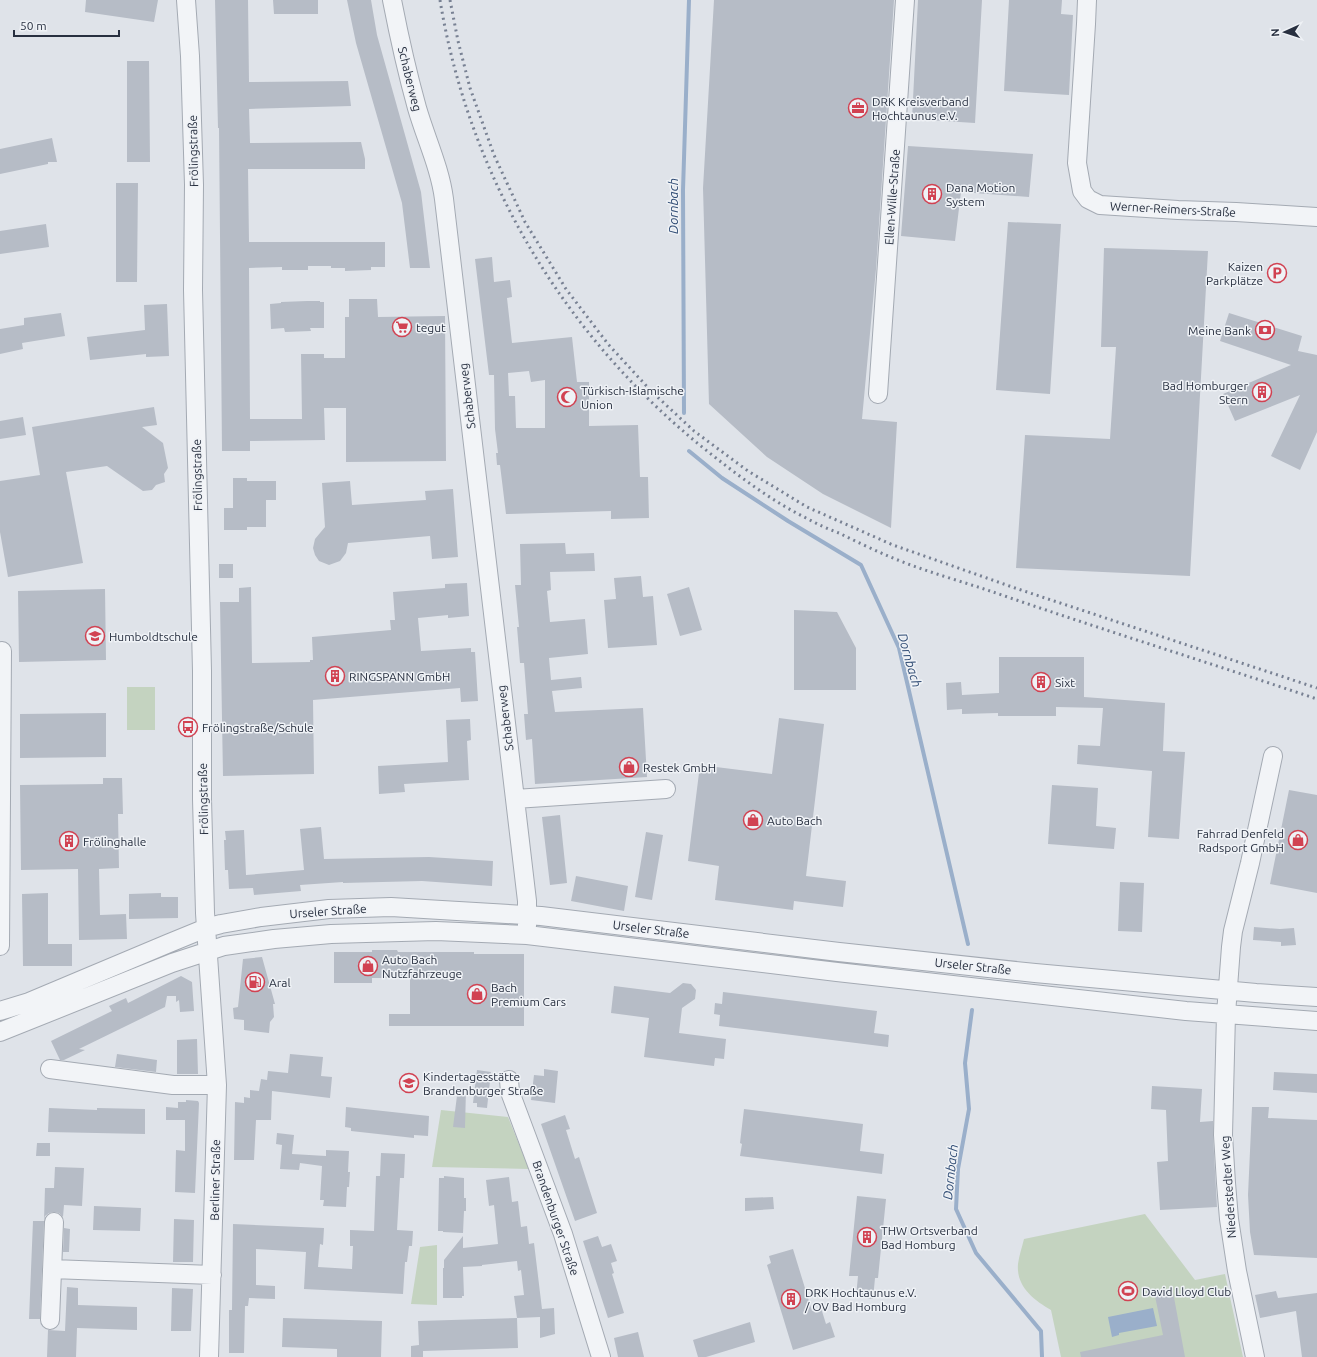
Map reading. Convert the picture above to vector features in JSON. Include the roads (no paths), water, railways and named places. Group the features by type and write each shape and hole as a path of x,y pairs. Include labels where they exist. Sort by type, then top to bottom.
{"street":[{"name":"Schaberweg","path":"392,0 417,109 442,187 527,901 526,935"},
{"name":"Ellen-Wille-Straße","path":"878,394 905,0"},
{"name":"Werner-Reimers-Straße","path":"1086,0 1086,24 1076,162 1082,191 1088,199 1100,205 1317,217"},
{"name":"Frölingstraße","path":"186,1 190,56 193,178 193,290 202,671 202,799 208,951"},
{"path":"0,946 2,651"},
{"name":"Niederstedter Weg","path":"1255,1357 1236,1271 1229,1219 1223,1135 1226,1014 1233,931 1250,863 1273,756"},
{"path":"515,799 666,789"},
{"name":"Urseler Straße","path":"0,1011 29,1002 206,928 221,924 260,917 329,909 391,907 526,916 1035,973 1228,991 1317,997"},
{"name":"Urseler Straße","path":"1,1032 172,963 224,946 274,939 374,932 436,931 526,935 838,972 1226,1014 1317,1021"},
{"name":"Berliner Straße","path":"208,951 217,1085 209,1357"},
{"path":"0,1011 1,1032"},
{"path":"50,1069 173,1085 217,1085"},
{"name":"Brandenburger Straße","path":"509,1080 510,1092 563,1234 600,1357"},
{"path":"50,1320 54,1222"},
{"path":"52,1269 212,1275"}],"water":[{"path":"1153,1308 1157,1326 1119,1333 1119,1335 1112,1337 1108,1317"}],"waterway":[{"name":"Dornbach","path":"684,413 683,190 689,0"},
{"name":"Dornbach","path":"689,451 722,478 788,521 861,565 899,648 968,944"},
{"name":"Dornbach","path":"972,1010 965,1063 969,1109 958,1169 956,1209 976,1253 1041,1331 1042,1357"}],"railway":[{"path":"440,0 454,68 475,133 502,196 534,255 572,312 616,364 663,413 716,458 760,490 794,512 876,551 928,571 1317,699"},
{"path":"450,0 458,41 470,88 494,155 525,222 566,289 608,344 651,391 694,431 748,471 807,507 893,545 1018,589 1317,688"}],"place":[{"name":"DRK Kreisverband Hochtaunus e.V.","path":"858,108"},
{"name":"Dana Motion System","path":"932,194"},
{"name":"Kaizen Parkplätze","path":"1277,273"},
{"name":"tegut","path":"402,327"},
{"name":"Meine Bank","path":"1265,330"},
{"name":"Bad Homburger Stern","path":"1262,392"},
{"name":"Türkisch-Islamische Union","path":"567,397"},
{"name":"Humboldtschule","path":"95,636"},
{"name":"RINGSPANN GmbH","path":"335,676"},
{"name":"Sixt","path":"1041,682"},
{"name":"Frölingstraße/Schule","path":"188,727"},
{"name":"Restek GmbH","path":"629,767"},
{"name":"Auto Bach","path":"753,820"},
{"name":"Fahrrad Denfeld Radsport GmbH","path":"1298,840"},
{"name":"Frölinghalle","path":"69,841"},
{"name":"Auto Bach Nutzfahrzeuge","path":"368,966"},
{"name":"Aral","path":"255,982"},
{"name":"Bach Premium Cars","path":"477,994"},
{"name":"Kindertagesstätte Brandenburger Straße","path":"409,1083"},
{"name":"THW Ortsverband Bad Homburg","path":"867,1237"},
{"name":"David Lloyd Club","path":"1128,1291"},
{"name":"DRK Hochtaunus e.V. / OV Bad Homburg","path":"791,1299"}]}
